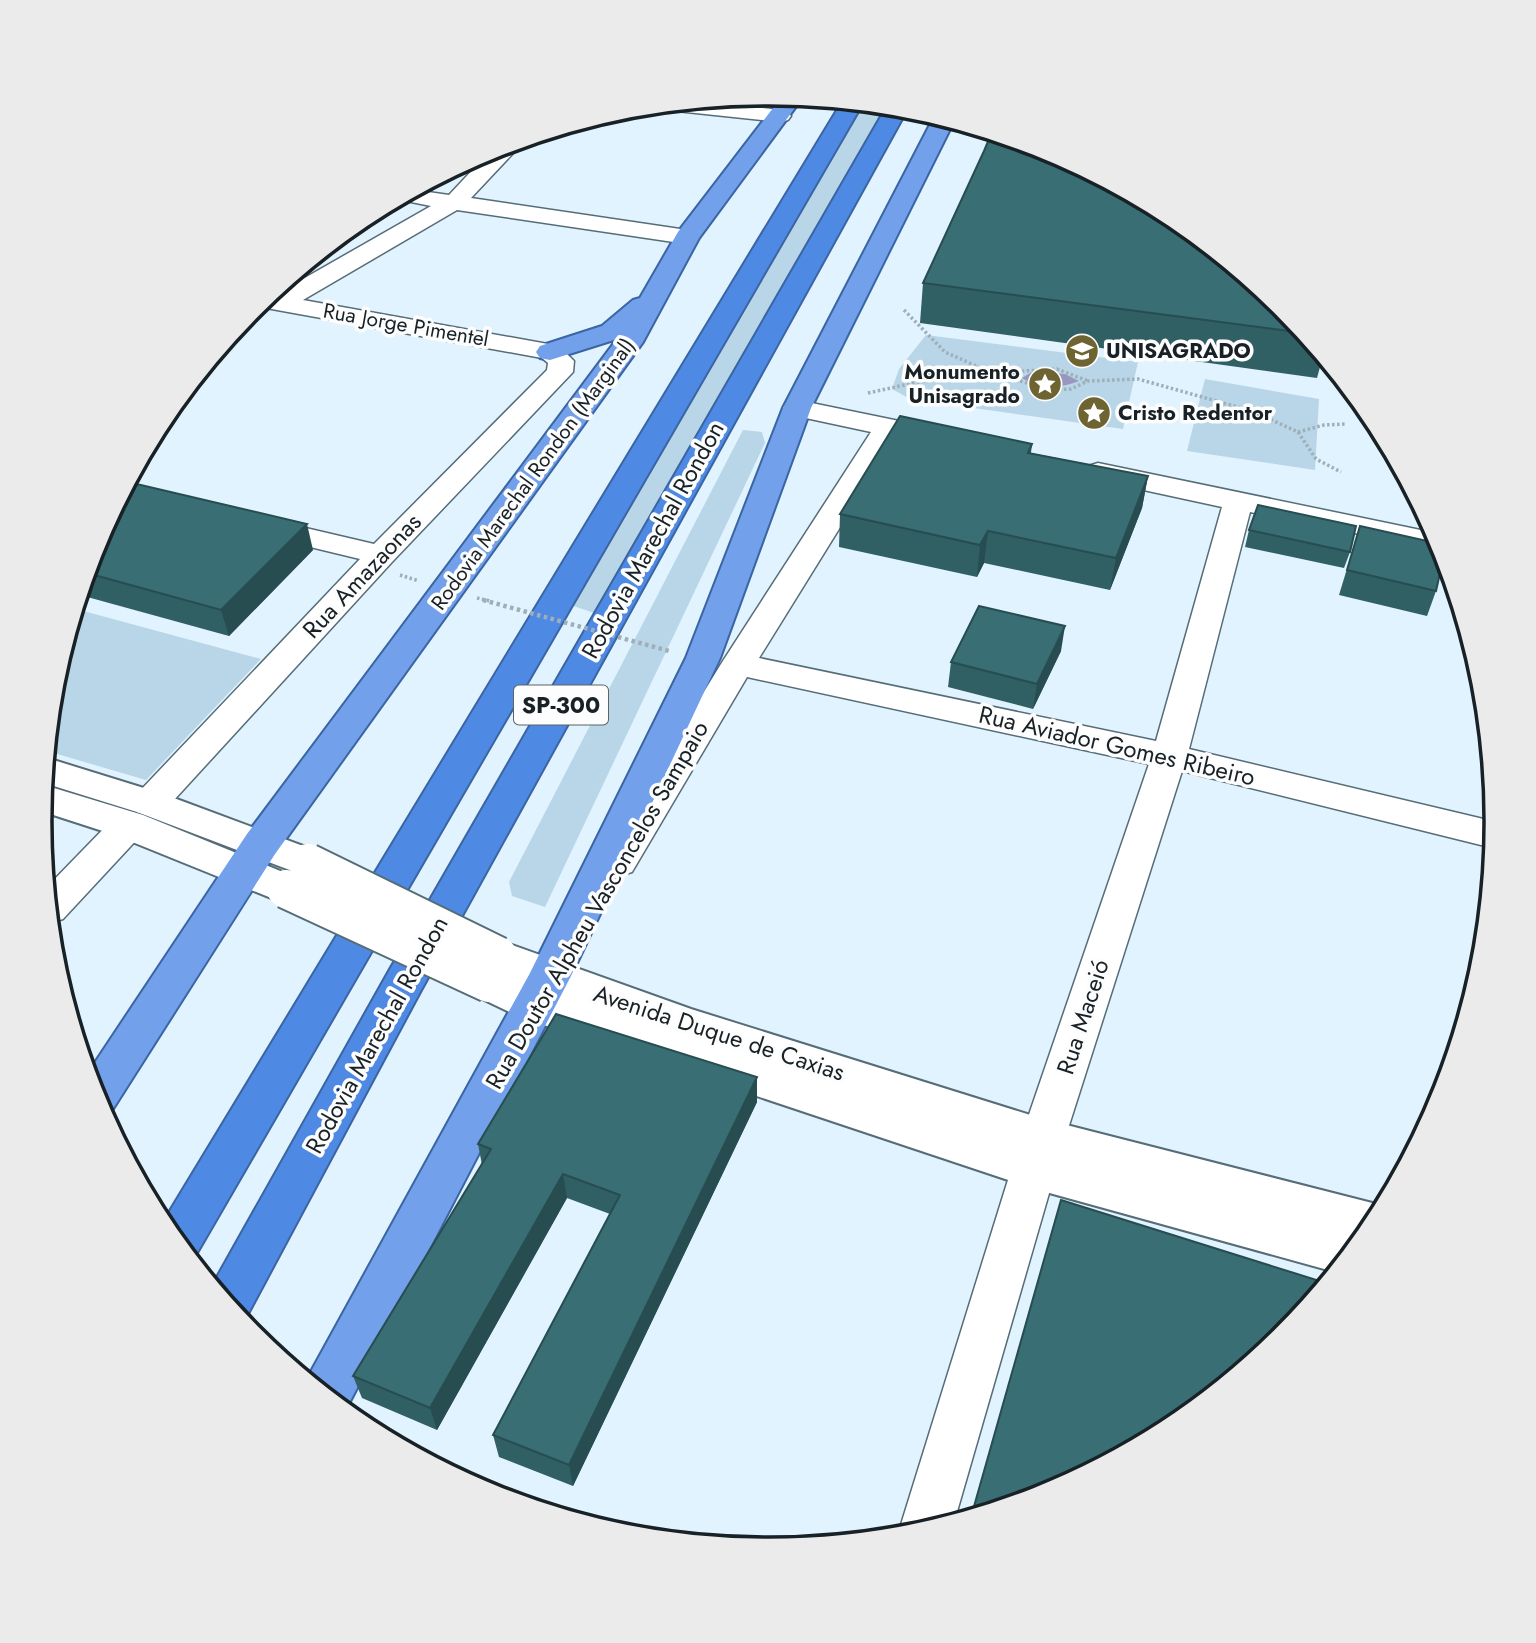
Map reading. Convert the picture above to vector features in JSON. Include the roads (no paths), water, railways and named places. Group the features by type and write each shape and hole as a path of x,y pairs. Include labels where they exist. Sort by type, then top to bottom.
{"highway":[{"name":"Rodovia Marechal Rondon (Marginal)","path":"104,1086 253,857 633,336 687,237 786,107"},
{"name":"Rodovia Marechal Rondon","path":"183,1233 848,111"},
{"name":"Rodovia Marechal Rondon","path":"233,1296 411,971 891,117"},
{"path":"542,990 703,658 797,408 939,127"},
{"path":"550,352 612,332 659,291"},
{"name":"Rua Doutor Alpheu Vasconcelos Sampaio","path":"330,1387 542,990"}],"main road":[{"name":"Avenida Duque de Caxias","path":"54,773 139,814 297,876 542,990 1340,1251"},
{"name":"Avenida Duque de Caxias","path":"53,800 139,814"},
{"name":"Avenida Duque de Caxias","path":"1039,1154 1362,1221"}],"street":[{"path":"287,292 456,201 494,160"},
{"path":"420,197 687,237"},
{"name":"Rua Jorge Pimentel","path":"277,302 550,352"},
{"name":"Rua Amazaonas","path":"57,900 381,555 560,372 561,361 550,352"},
{"path":"797,408 970,444"},
{"name":"Rua Doutor Alpheu Vasconcelos Sampaio","path":"542,990 738,664 889,426"},
{"path":"1077,467 1425,540"},
{"name":"Rua Maceió","path":"929,1518 1039,1154 1168,756 1238,502"},
{"path":"231,519 381,555"},
{"name":"Rua Aviador Gomes Ribeiro","path":"738,664 1168,756 1484,832"}],"place":[{"name":"UNISAGRADO","path":"1082,351"},
{"name":"Monumento Unisagrado","path":"1045,384"},
{"name":"Cristo Redentor","path":"1094,413"}]}
